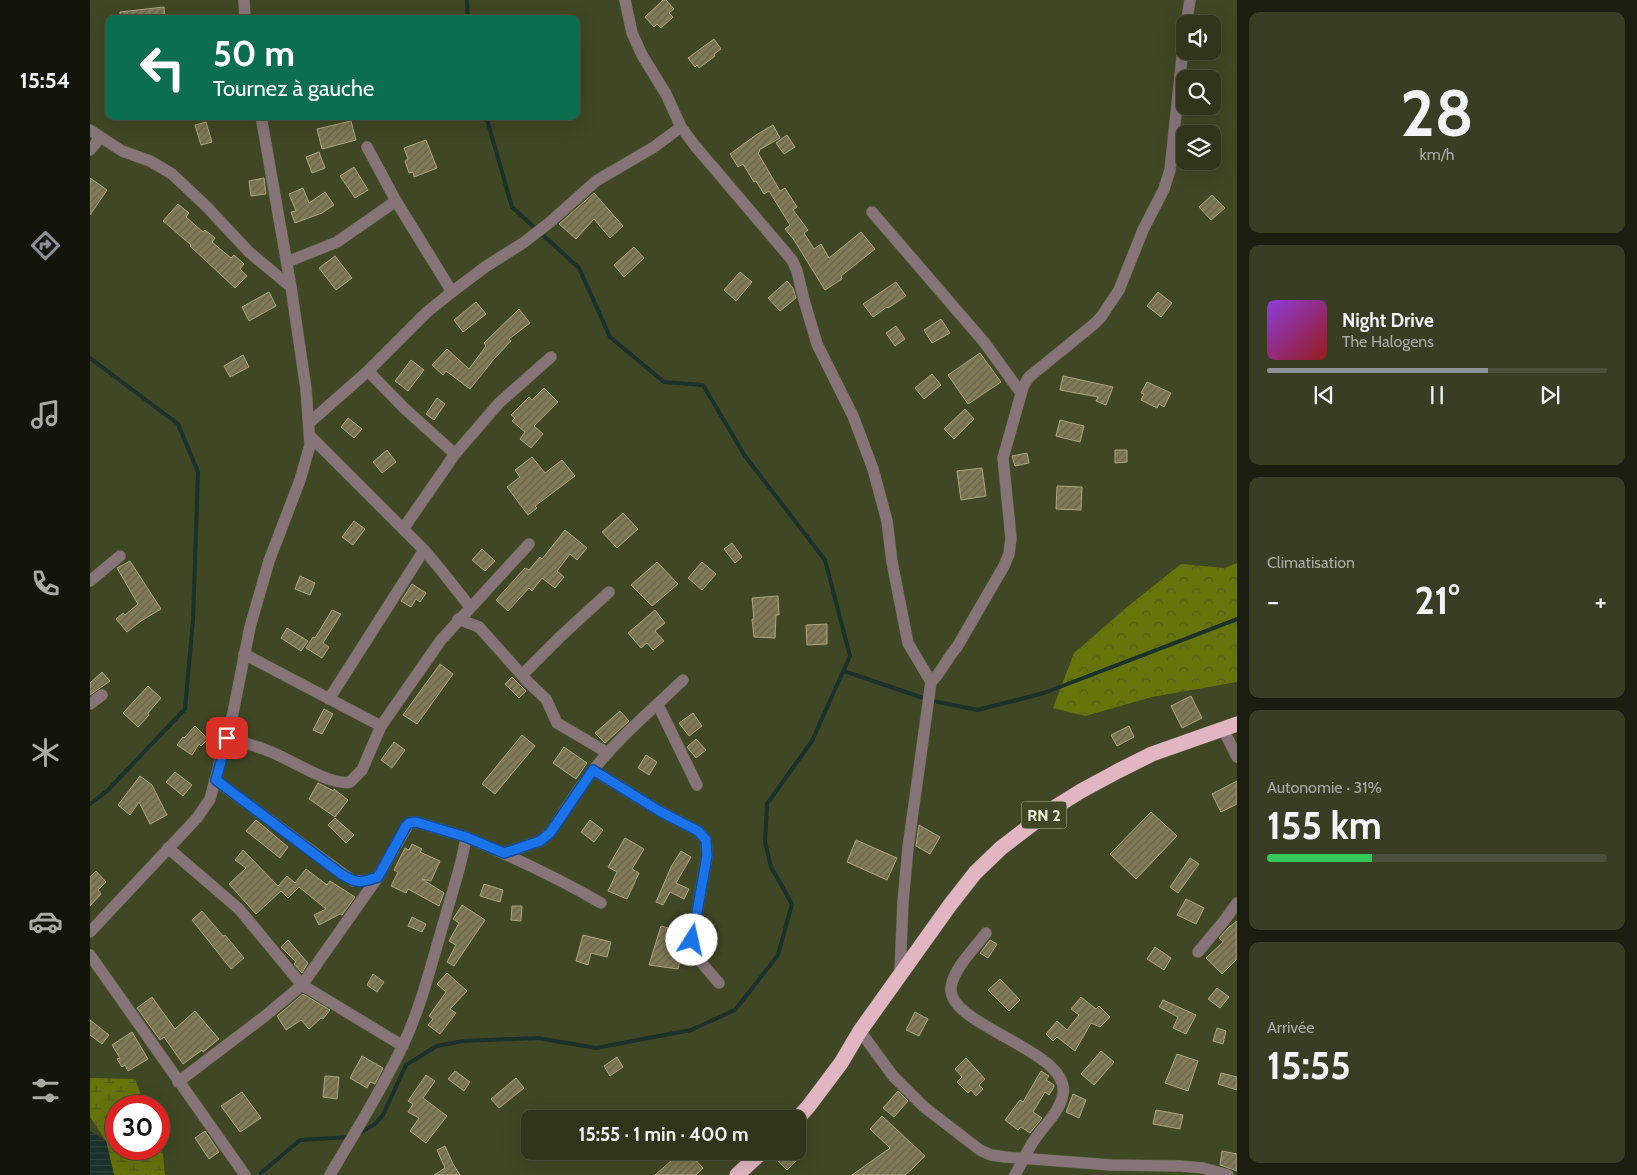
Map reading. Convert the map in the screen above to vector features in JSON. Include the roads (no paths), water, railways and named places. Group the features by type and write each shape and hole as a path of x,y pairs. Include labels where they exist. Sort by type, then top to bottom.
{"highway":[{"name":"RN 2","path":"805,1110 841,1063 900,972 975,873 1001,848 1030,824 1081,791 1118,771 1152,754 1230,727"},
{"path":"737,1175 753,1160"}],"street":[{"path":"244,0 245,15"},
{"path":"625,0 632,33 642,55 666,94 681,127 792,260 797,271 817,344 853,416 873,469 884,507 908,643 931,682 908,848 903,902 900,972"},
{"path":"1188,15 1190,0"},
{"path":"931,682 939,675 957,647 1009,554 1011,528 1003,458 1021,393 1029,377 1101,318 1119,290 1143,230 1164,189 1170,170 1182,60"},
{"path":"90,932 205,809 216,780 227,738 257,600 300,480 310,445 309,423 291,288 262,120"},
{"path":"309,423 368,371 428,312 452,292 485,267 523,243 596,181 654,147 681,127"},
{"path":"90,130 122,151 150,161 172,174 207,207 249,252 291,288"},
{"path":"90,150 100,138"},
{"path":"367,146 396,201 452,292"},
{"path":"287,262 337,242 396,201"},
{"path":"872,212 984,342 1021,393"},
{"path":"403,529 456,454 499,403 551,357"},
{"path":"368,371 404,408 456,454"},
{"path":"310,436 424,550 470,607"},
{"path":"227,738 270,751 326,779 344,783 354,779 362,770 381,726 441,640 458,619 485,593 529,544"},
{"path":"329,699 424,550"},
{"path":"90,581 120,556"},
{"path":"522,676 561,636 609,592"},
{"path":"458,619 479,627 522,676 546,699 557,723 608,753"},
{"path":"244,654 381,726"},
{"path":"504,853 540,841 550,833 593,770 640,720 683,680"},
{"path":"90,704 102,695"},
{"path":"658,705 697,785"},
{"path":"1230,727 1237,757"},
{"path":"593,770 661,812 698,831 706,840 707,856 692,940 693,950 699,961 719,984"},
{"path":"216,780 353,881 364,881 378,877"},
{"path":"178,1082 265,1016 302,985 378,877 409,823 416,822 466,837 504,853 561,880 601,904"},
{"path":"330,1175 369,1110 403,1046 426,983 460,866 466,837"},
{"path":"168,848 239,910 302,985 403,1046"},
{"path":"1198,952 1237,903"},
{"path":"986,934 958,970 952,985 951,993 953,1000 968,1015 1041,1059 1056,1072 1062,1082 1064,1093 1060,1105 1034,1140 1015,1175"},
{"path":"90,955 245,1175"},
{"path":"860,1031 893,1076 931,1112 980,1150 998,1156 1112,1165 1196,1167 1228,1175"}],"water":[{"path":"90,1131 105,1140 105,1160 110,1160 114,1175 90,1175"}],"waterway":[{"path":"467,0 468,15"},
{"path":"358,1134 375,1124 383,1115 406,1065 437,1046 463,1041 538,1038 596,1048 691,1030 735,1010 778,955 792,904 771,867 765,842 767,804 812,741 850,656 825,560 745,456 703,385 664,382 610,337 579,268 512,207 487,120"},
{"path":"90,358 178,424 198,472 193,620 185,709 107,791 90,804"},
{"path":"844,671 929,700 977,710 1044,693 1237,619"},
{"path":"261,1173 300,1140 350,1137"}]}
